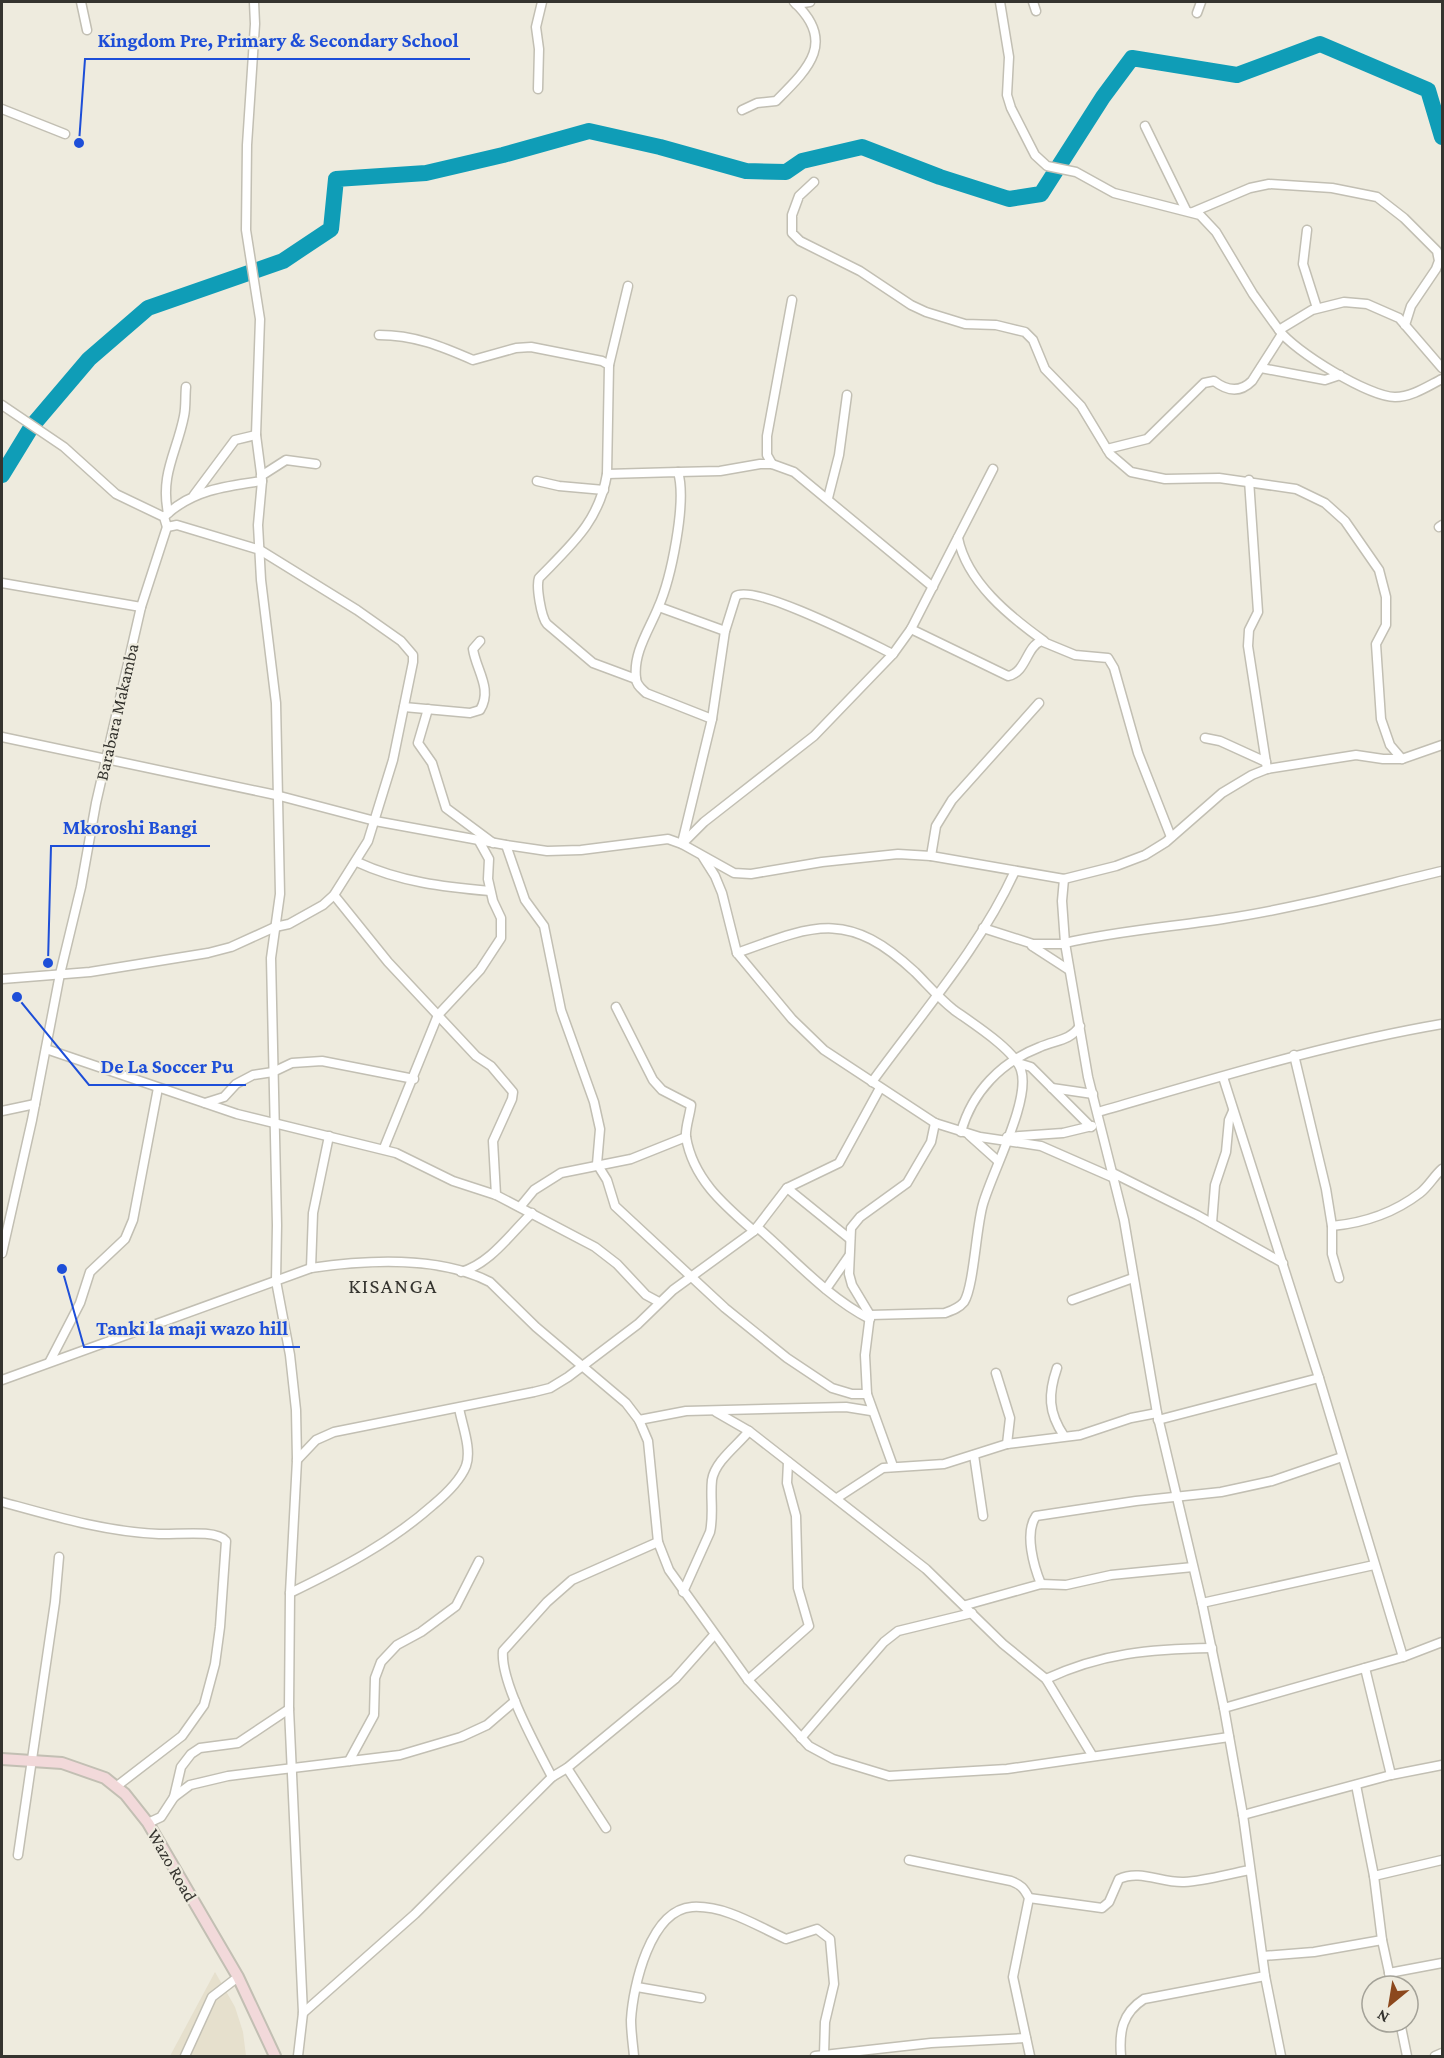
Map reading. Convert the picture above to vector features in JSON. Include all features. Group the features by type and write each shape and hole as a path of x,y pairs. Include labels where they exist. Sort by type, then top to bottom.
{"main road":[{"name":"Wazo Road","path":"2,1759 32,1763 62,1763 82,1769 117,1786 148,1823 238,1977 275,2056"}],"street":[{"path":"81,2 87,30"},
{"path":"254,2 255,24 247,145 246,230 260,319 256,435 261,478 258,515 261,580 276,703 276,795 280,894 271,958 277,1225 276,1281 291,1355 297,1460 290,1593 289,1709 303,2013 298,2056"},
{"path":"538,89 539,49 536,27 542,2"},
{"path":"795,3 810,2"},
{"path":"1000,2 1009,57 1007,95 1011,108 1035,155 1047,166 1076,172 1114,193 1189,211 1207,221 1253,294 1289,342 1340,375 1378,395 1395,397 1409,395 1443,379"},
{"path":"1033,2 1036,11"},
{"path":"1197,13 1201,2"},
{"path":"742,110 757,103 776,101 798,80 814,55 816,34 795,3"},
{"path":"2,109 65,134"},
{"path":"1145,126 1189,211"},
{"path":"814,182 799,196 792,215 792,233 800,241 860,271 926,312 965,324 996,325 1025,332 1033,340 1045,369 1081,406 1107,449 1131,472 1165,480 1199,477 1249,480 1296,489 1325,502 1345,521 1364,545 1379,570 1386,597 1386,625 1376,644 1381,719 1390,745 1402,759"},
{"path":"1189,211 1250,188 1269,184 1356,191 1388,204 1428,240 1437,251 1441,261 1411,306 1405,325"},
{"path":"1307,230 1303,264 1317,308"},
{"path":"628,286 609,365 607,474 604,490 593,518 583,533 537,581 541,611 547,624 584,657 602,668 636,679 646,693 712,719"},
{"path":"772,464 767,456 767,436 792,300"},
{"path":"1107,449 1147,439 1204,383 1214,381 1223,388 1233,390 1246,388 1261,368 1281,332 1317,308 1344,302 1367,304 1399,318 1443,368"},
{"path":"380,335 420,339 443,345 473,360 481,360 516,348 531,347 602,361 609,365"},
{"path":"1261,368 1325,380 1340,375"},
{"path":"2,979 90,972 208,953 255,938 275,927 305,917 334,895 357,862 375,820 380,797 393,760 413,662 408,648 357,610 260,550 177,525 167,527 165,485 171,453 184,416 186,387"},
{"path":"828,498 839,455 847,395"},
{"path":"2,405 64,447 116,494 166,515"},
{"path":"166,515 194,495 235,440 256,435"},
{"path":"194,495 261,478 286,460 316,464"},
{"path":"607,474 720,471 772,464 794,472 933,587"},
{"path":"682,844 704,822 814,735 893,654 911,629 993,469"},
{"path":"636,679 645,636 666,586 682,493 678,472"},
{"path":"1249,480 1258,612 1249,630 1248,646 1267,765"},
{"path":"537,481 558,486 604,490"},
{"name":"Barabara Makamba","path":"2,1253 35,1104 60,974 81,887 96,802 141,607 167,527"},
{"path":"957,537 970,567 989,593 1012,617 1044,641 1075,655 1105,656 1112,662 1138,753 1171,837"},
{"path":"2,583 141,607"},
{"path":"682,844 712,719 725,631 736,596 745,593 797,610 893,654"},
{"path":"659,607 725,631"},
{"path":"911,629 1008,676 1016,673 1037,642 1044,641"},
{"path":"404,707 470,713 480,710 484,699 484,676 473,649 480,641"},
{"path":"931,856 936,826 947,806 999,745 1039,703"},
{"path":"428,709 418,743 435,771 442,801 452,814 484,833 493,843"},
{"path":"2,736 276,795 375,820 479,841 548,851 605,849 655,839 668,839 682,844 734,873 751,874 876,855 931,856 1064,879 1132,861 1153,850 1222,794 1267,765 1356,755 1402,759 1443,745"},
{"path":"1204,738 1220,741 1267,765"},
{"path":"384,1149 438,1015 480,970 501,938 501,918 490,891 488,879 489,859 479,841"},
{"path":"506,845 525,900 544,926 561,1010 596,1111 600,1129 597,1164 607,1180 615,1206 740,1320 815,1377 832,1388 852,1394 867,1394"},
{"path":"702,856 716,876 737,953 792,1019 824,1050 935,1123 964,1133 1041,1146 1062,1153 1114,1175 1212,1223 1284,1263"},
{"path":"357,862 395,878 446,888 490,891"},
{"path":"872,1082 937,996 1003,898 1015,871"},
{"path":"983,928 1028,943 1045,946 1065,944 1113,933 1240,916 1367,890 1443,871"},
{"path":"1064,879 1062,901 1065,944 1080,1026 1093,1094 1114,1175 1157,1417 1202,1603 1224,1708 1243,1815 1265,1976 1281,2056"},
{"path":"334,895 388,962 513,1092 493,1141 496,1195"},
{"path":"737,953 813,928 831,927 854,930 878,942 937,996 1017,1061 1031,1067 1091,1127"},
{"path":"1028,943 1070,970"},
{"path":"616,1007 653,1080 662,1090 692,1105 687,1137 694,1162 704,1182 718,1198 826,1289 870,1317 945,1313 955,1310 963,1303 970,1285 979,1218 1021,1099 1022,1072 1017,1061"},
{"path":"1098,1112 1294,1055 1378,1035 1443,1024"},
{"path":"964,1133 968,1107 982,1087 1017,1061 1054,1041 1067,1039 1080,1026"},
{"path":"46,1049 274,1125 384,1149 453,1181 496,1195 594,1247 617,1264 646,1295 659,1302"},
{"path":"1294,1055 1326,1189 1332,1226 1332,1254 1339,1278"},
{"path":"205,1103 224,1097 242,1080 273,1072 292,1063 322,1061 414,1079"},
{"path":"1223,1077 1320,1378 1403,1657"},
{"path":"50,1361 80,1303 90,1272 125,1239 133,1220 158,1088"},
{"path":"297,1460 316,1440 334,1432 550,1388 638,1324 659,1302 755,1229 787,1188 839,1163 880,1088"},
{"path":"1052,1088 1093,1094"},
{"path":"2,1110 35,1104"},
{"path":"1212,1223 1215,1185 1226,1152 1229,1120 1233,1111"},
{"path":"893,1466 871,1411 867,1394 865,1355 870,1317 852,1285 849,1256 851,1228 860,1217 900,1189 913,1175 933,1136 935,1123"},
{"path":"1006,1139 1063,1133 1101,1123"},
{"path":"964,1133 998,1161"},
{"path":"311,1268 313,1213 329,1136"},
{"path":"520,1207 534,1190 561,1173 631,1159 687,1137"},
{"path":"1332,1226 1362,1222 1401,1207 1420,1193 1443,1169"},
{"path":"787,1188 850,1239"},
{"path":"461,1272 473,1269 490,1256 532,1213"},
{"path":"826,1289 849,1256"},
{"path":"2,1380 311,1268 344,1263 397,1262 461,1272 490,1282 536,1327 584,1365 626,1403 639,1420 648,1441 658,1542 669,1570 748,1680 801,1738 833,1759 889,1776 1007,1769 1228,1737"},
{"path":"1072,1300 1133,1278"},
{"path":"1057,1368 1049,1398 1056,1424 1064,1436"},
{"path":"996,1373 1010,1418 1007,1444"},
{"path":"837,1498 874,1472 893,1466 944,1464 1007,1444 1080,1435 1131,1418 1157,1417 1320,1378"},
{"path":"639,1420 686,1412 846,1407 871,1411"},
{"path":"290,1593 367,1555 406,1529 443,1497 466,1465 467,1449 459,1408"},
{"path":"716,1412 749,1431 837,1498 926,1569 966,1605 1046,1679 1092,1755"},
{"path":"683,1592 710,1532 712,1480 716,1468 749,1431"},
{"path":"974,1455 983,1516"},
{"path":"1041,1584 1035,1569 1032,1548 1032,1522 1036,1516 1136,1501 1177,1498 1272,1480 1342,1457"},
{"path":"748,1680 809,1626 798,1588 796,1516 787,1483 788,1462"},
{"path":"2,1502 122,1530 162,1534 215,1534 226,1541 220,1627 215,1664 204,1705 182,1736 117,1786"},
{"path":"552,1777 515,1701 504,1666 503,1651 547,1602 572,1580 658,1542"},
{"path":"18,1855 59,1557"},
{"path":"349,1761 374,1715 375,1678 381,1662 397,1645 421,1632 456,1606 479,1562"},
{"path":"1202,1603 1374,1565"},
{"path":"966,1605 1005,1592 1041,1584 1066,1585 1111,1575 1193,1568"},
{"path":"801,1738 884,1642 898,1632 972,1613"},
{"path":"303,2013 415,1914 552,1777 567,1768 675,1679 714,1635"},
{"path":"1224,1708 1403,1657 1443,1642"},
{"path":"1046,1679 1080,1664 1139,1652 1212,1648"},
{"path":"1365,1668 1392,1775"},
{"path":"174,1797 190,1785 206,1780 400,1755 461,1737 487,1725 515,1701"},
{"path":"148,1823 161,1817 174,1797 181,1767 191,1754 200,1748 238,1743 289,1709"},
{"path":"1243,1815 1392,1775 1443,1765"},
{"path":"567,1768 606,1828"},
{"path":"1356,1785 1374,1876 1382,1940 1389,1973 1443,1963"},
{"path":"909,1860 1011,1881 1021,1886 1029,1898 1013,1977 1030,2056"},
{"path":"1374,1876 1443,1860"},
{"path":"1029,1898 1102,1908 1109,1902 1119,1879 1125,1876 1140,1874 1163,1881 1184,1882 1250,1870"},
{"path":"634,2056 631,2023 637,1987 657,1928 676,1911 691,1907 712,1909 745,1919 786,1939 817,1929 830,1940 834,1968 833,1995 825,2022 820,2056 908,2046 1026,2038"},
{"path":"1263,1956 1314,1952 1382,1940"},
{"path":"1121,2056 1119,2038 1124,2018 1132,2006 1144,1998 1265,1976"},
{"path":"185,2056 212,1997 238,1977"},
{"path":"637,1987 701,1998"},
{"path":"1402,2034 1407,2056"},
{"path":"908,2046 909,2056"},
{"path":"1435,2056 1443,2053"}],"shaded area":[{"path":"215,1972 235,2007 243,2032 246,2056 170,2056"}],"waterway":[{"path":"2,475 32,426 89,359 148,308 283,261 331,229 336,179 426,173 589,131 660,147 746,171 786,172 802,161 862,147 940,177 1009,199 1041,194 1103,97 1132,58 1237,75 1320,44 1428,90 1442,137"}],"place":[{"name":"Kingdom Pre, Primary & Secondary School","path":"79,143"},
{"name":"Mkoroshi Bangi","path":"48,963"},
{"name":"De La Soccer Pu","path":"17,997"},
{"name":"Tanki la maji wazo hill","path":"62,1269"}],"district":[{"name":"KISANGA","path":"393,1286"}]}
